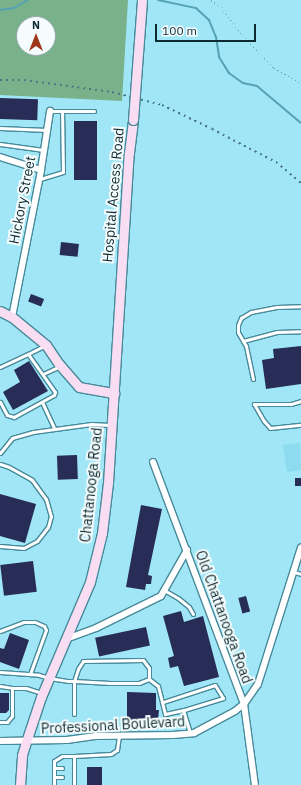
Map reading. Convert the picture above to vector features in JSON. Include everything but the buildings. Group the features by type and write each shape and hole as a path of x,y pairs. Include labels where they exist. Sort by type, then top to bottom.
{"main road":[{"name":"Hospital Access Road","path":"114,393 119,287 142,0"},
{"path":"0,311 12,317 46,346 60,366 79,387 114,393"},
{"name":"Chattanooga Road","path":"20,785 22,755 26,742 42,694 90,582 102,532 114,393"}],"street":[{"name":"Hickory Street","path":"12,317 40,178 50,111"},
{"path":"0,157 41,170"},
{"name":"Old Chattanooga Road","path":"153,462 244,704 255,785"},
{"name":"Professional Boulevard","path":"0,741 26,742 119,735 173,735 190,733 212,724 244,704 258,684 301,548"},
{"path":"66,639 96,628 161,596 187,550"}],"lane":[{"path":"50,111 94,112"},
{"path":"40,178 63,172 62,111"},
{"path":"0,128 47,130"},
{"path":"0,144 44,150"},
{"path":"253,379 243,341 238,332 238,325 241,318 251,312 277,307 301,306"},
{"path":"243,341 277,332 301,330"},
{"path":"0,367 46,346"},
{"path":"0,402 7,415 14,417 42,402 55,392 28,354"},
{"path":"43,374 60,366"},
{"path":"301,401 290,404 254,404 270,428 301,425"},
{"path":"42,402 54,428"},
{"path":"0,453 12,438 54,428 91,424 112,425"},
{"path":"0,464 9,467 32,480 46,499 51,516 48,527 37,541 24,548 0,546"},
{"path":"294,572 301,574"},
{"path":"164,590 178,598 189,607 193,614"},
{"path":"0,631 23,622 35,622 44,626 46,630 30,674"},
{"path":"74,714 74,682 78,669 83,661 143,660 149,668 149,679"},
{"path":"0,672 30,674 74,682 138,683 149,679"},
{"path":"149,679 158,686 165,714 223,698 215,685 163,702"},
{"path":"0,686 26,688 42,694"},
{"path":"0,722 7,722 12,716 12,688"},
{"path":"183,710 190,733"},
{"path":"54,785 54,761 62,756 111,754 117,750 119,735"},
{"path":"74,756 74,785"},
{"path":"54,768 62,768"},
{"path":"54,777 62,777"}],"path":[{"path":"211,0 221,7 242,36 274,68 301,83"}],"shaded area":[{"path":"300,443 301,470 287,472 283,445"}],"green space":[{"path":"0,0 128,0 122,101 0,95"}],"waterway":[{"path":"0,10 14,8 28,0"},
{"path":"158,0 196,8 209,20 216,37 219,57 229,73 243,83 257,86 301,123"}],"railway":[{"path":"0,80 24,80 112,92 162,105 276,162 301,183"}]}
